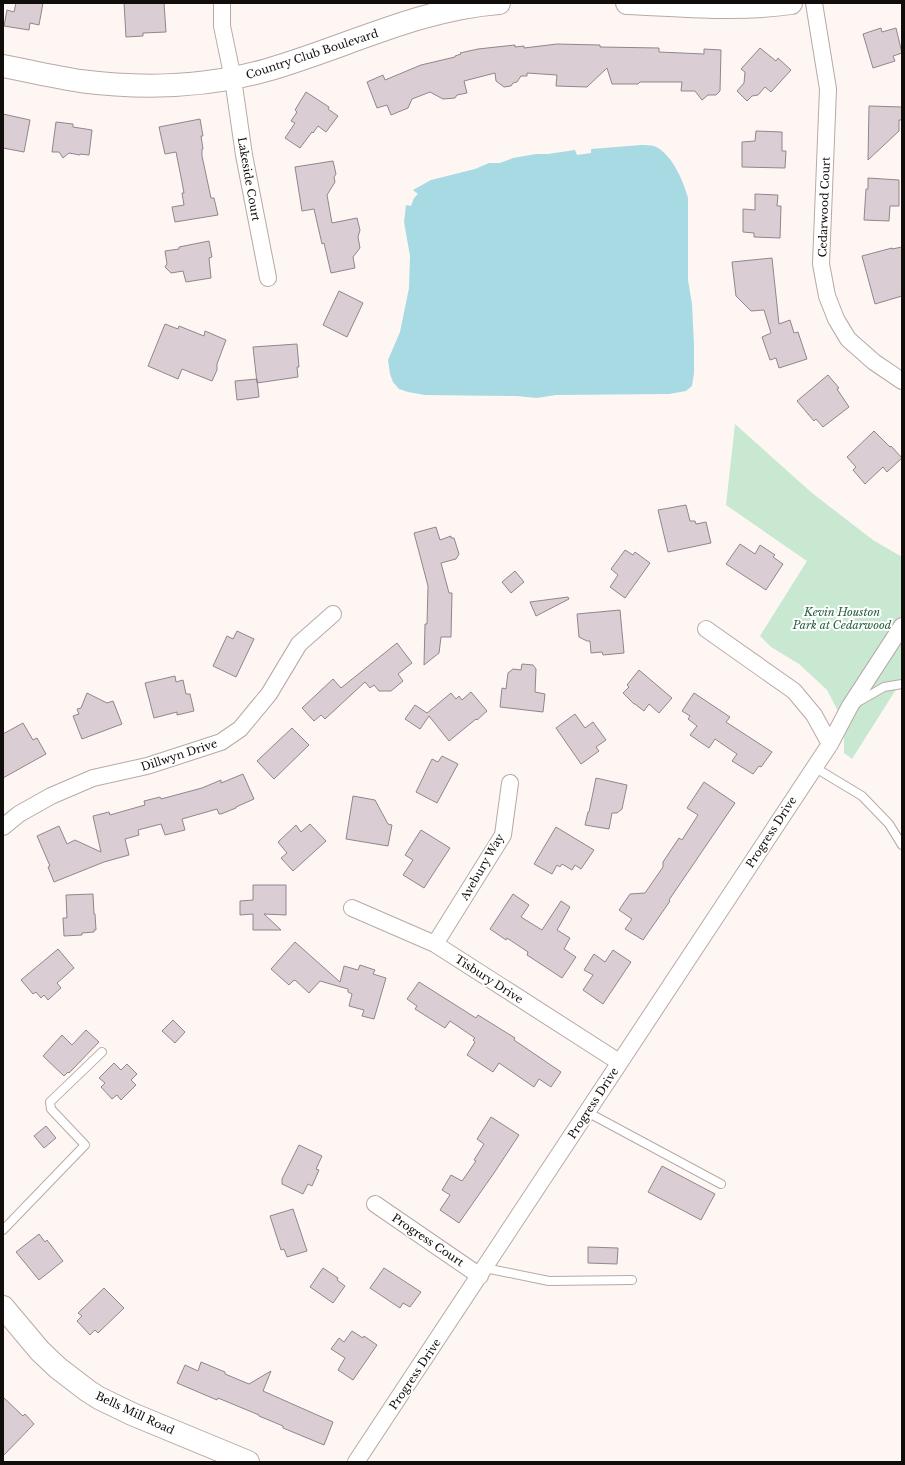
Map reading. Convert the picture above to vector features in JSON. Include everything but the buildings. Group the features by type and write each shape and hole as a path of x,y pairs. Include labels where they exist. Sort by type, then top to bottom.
{"street":[{"name":"Lakeside Court","path":"222,3 222,26 233,79 244,155 268,278"},
{"name":"Country Club Boulevard","path":"3,66 53,76 119,84 161,85 233,79 318,54 415,19 458,9 499,3"},
{"path":"627,3 714,7 759,6 791,3"},
{"name":"Cedarwood Court","path":"814,3 828,88 821,264 827,296 836,319 848,339 874,362 902,381"},
{"name":"Dillwyn Drive","path":"3,827 20,814 51,796 93,778 147,766 221,742 240,729 268,694 299,644 334,614"},
{"name":"Progress Drive","path":"356,1462 483,1272 619,1062 830,744 850,706 902,626"},
{"path":"706,629 794,691 814,715 830,744"},
{"name":"Avebury Way","path":"435,944 503,835 510,783"},
{"name":"Tisbury Drive","path":"352,908 435,944 619,1062"},
{"name":"Progress Court","path":"375,1204 483,1272"},
{"name":"Bells Mill Road","path":"3,1307 49,1360 64,1373 99,1398 132,1414 248,1462"}],"lane":[{"path":"850,706 884,687 902,684"},
{"path":"814,767 862,796 889,824 902,844"},
{"path":"3,1230 85,1145 51,1109 50,1102 102,1052"},
{"path":"587,1112 721,1184"},
{"path":"483,1272 549,1281 632,1280"}],"green space":[{"name":"Kevin Houston Park at Cedarwood","path":"735,424 812,493 873,540 902,557 902,680 852,759 844,753 844,730 840,715 827,690 799,664 771,647 760,636 807,561 726,505"}],"water":[{"path":"641,145 654,146 666,154 680,176 688,198 688,280 692,304 694,344 694,373 692,386 686,391 669,394 556,395 537,398 516,396 425,395 399,389 393,382 388,360 400,332 409,288 410,256 404,222 406,205 411,206 414,198 418,194 413,190 431,180 475,169 489,163 500,163 513,158 575,150 577,155 591,153 591,149"}]}
